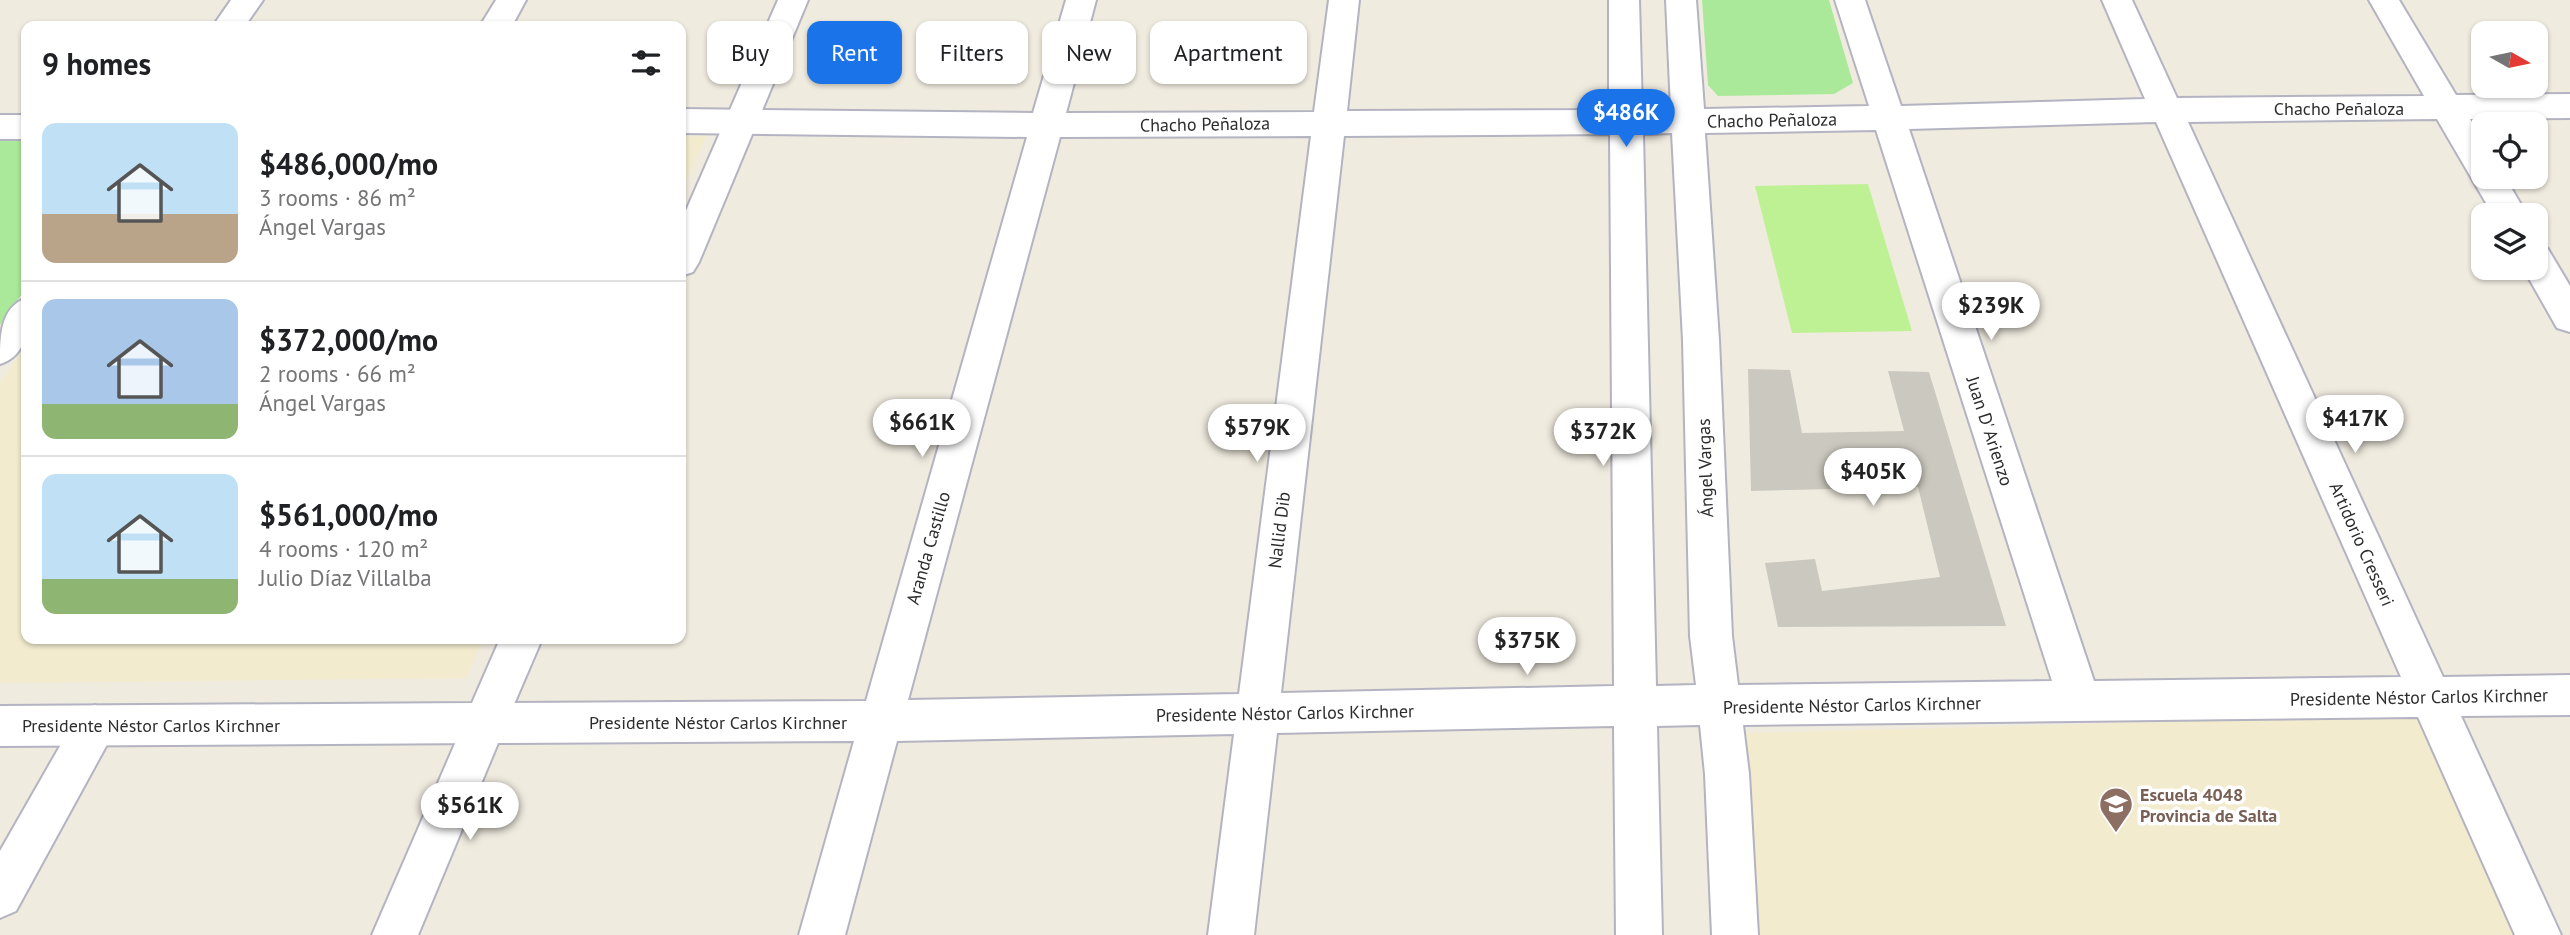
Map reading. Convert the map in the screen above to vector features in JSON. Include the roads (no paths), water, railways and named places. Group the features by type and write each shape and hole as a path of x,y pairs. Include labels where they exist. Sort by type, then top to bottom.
{"street":[{"path":"233,21 248,0"},
{"path":"499,21 510,0"},
{"path":"686,250 793,0"},
{"name":"Aranda Castillo","path":"822,935 1081,0"},
{"name":"Nallid Dib","path":"1231,935 1344,0"},
{"path":"1624,0 1639,935"},
{"name":"Ángel Vargas","path":"1681,0 1701,340 1711,636 1727,774 1735,935"},
{"name":"Juan D' Arienzo","path":"1850,0 2080,702"},
{"name":"Artidorio Cresseri","path":"2117,0 2538,935"},
{"path":"2384,0 2471,148"},
{"name":"Chacho Peñaloza","path":"686,121 1046,125 1627,122 2167,110 2570,106"},
{"path":"0,127 21,127"},
{"path":"2548,280 2570,318"},
{"path":"0,349 21,319"},
{"path":"395,935 519,644"},
{"name":"Presidente Néstor Carlos Kirchner","path":"0,726 880,721 1637,706 2570,695"},
{"path":"0,895 95,725"}],"place":[{"name":"Escuela 4048 Provincia de Salta","path":"2116,834"}]}
